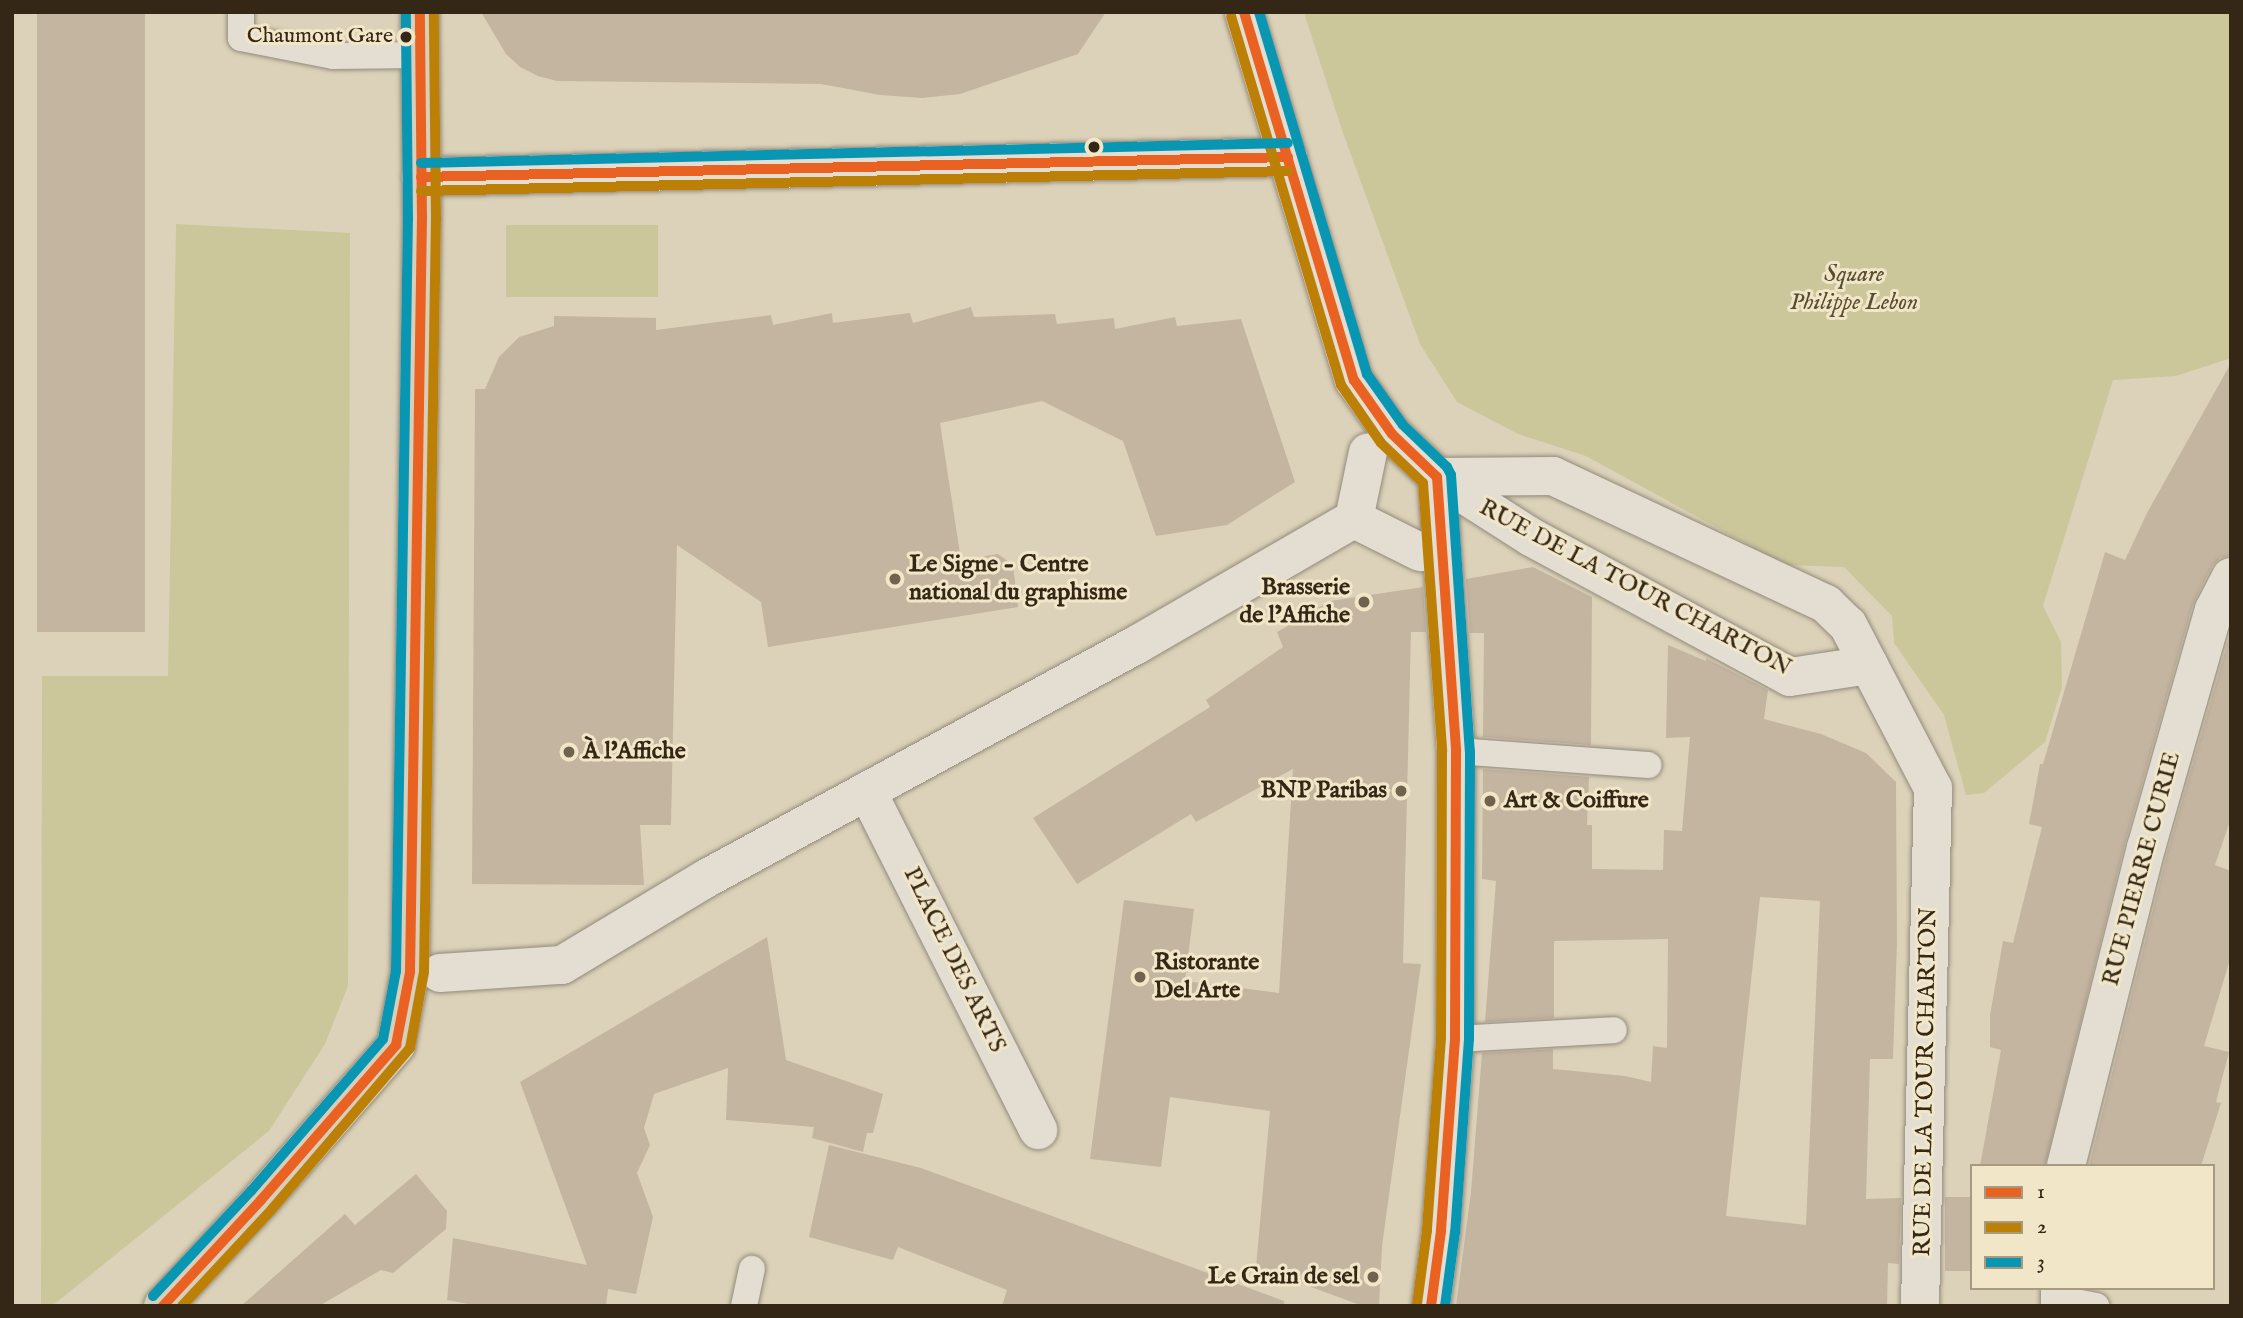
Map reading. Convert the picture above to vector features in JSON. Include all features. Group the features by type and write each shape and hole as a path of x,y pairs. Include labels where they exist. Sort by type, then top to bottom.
{"main road":[{"path":"163,1306 261,1200 396,1045 410,972 421,12"}],"street":[{"path":"1244,12 1354,380 1392,434 1437,477 1456,751 1455,1039 1441,1231 1432,1306"},
{"path":"421,177 1288,157"},
{"path":"440,973 562,965 708,878 1138,643 1354,519 1368,452"},
{"name":"RUE DE LA TOUR CHARTON","path":"1437,477 1553,476 1826,604 1848,625 1933,788 1920,1306"},
{"name":"RUE DE LA TOUR CHARTON","path":"1437,477 1531,537 1790,677 1869,665"},
{"path":"1354,519 1420,552"},
{"name":"RUE PIERRE CURIE","path":"2067,1164 2146,848 2214,610 2231,577"},
{"name":"PLACE DES ARTS","path":"867,791 1038,1130"}],"lane":[{"path":"241,12 241,38 333,56 421,55"},
{"path":"1456,751 1648,765"},
{"path":"1455,1039 1614,1030"},
{"path":"744,1306 752,1269"}],"green space":[{"name":"Square Philippe Lebon","path":"2231,12 2231,358 2176,376 2113,380 2043,606 2061,642 2062,687 2045,742 1984,793 1966,795 1944,715 1894,643 1892,616 1844,567 1785,565 1586,456 1518,434 1457,402 1420,344 1343,133 1304,13"},
{"path":"176,224 350,233 348,986 325,1044 269,1131 52,1306 41,1306 42,676 168,676"},
{"path":"506,225 658,225 658,297 506,297"}],"building":[{"path":"37,12 145,12 145,632 37,632"},
{"path":"481,12 1106,12 1078,54 960,94 922,98 880,95 821,84 557,81 520,67 506,54"},
{"path":"971,307 974,317 1055,314 1057,324 1114,318 1115,329 1175,317 1177,326 1241,319 1295,482 1227,525 1156,536 1123,441 1042,401 940,423 961,560 998,554 1013,565 1018,607 768,647 761,602 677,545 671,825 640,825 644,885 472,884 475,389 485,389 499,357 519,337 554,326 554,316 656,318 656,330 771,315 773,325 832,313 833,323 910,313 913,323"},
{"path":"2231,363 2231,555 2220,558 2212,566 2193,604 2125,843 2045,1164 1980,1164 2001,1050 1990,1047 1990,1015 2003,941 2013,943 2042,827 2029,824 2040,764 2043,764 2105,552 2125,560 2147,513"},
{"path":"1533,567 1592,597 1591,745 1483,737 1484,633 1470,633 1466,579"},
{"path":"1423,587 1426,632 1411,632 1403,963 1421,964 1382,1246 1379,1306 1363,1306 1256,1267 1270,1111 1170,1097 1161,1167 1090,1159 1124,900 1194,909 1185,981 1279,993 1293,769 1196,822 1191,814 1077,884 1033,818 1210,707 1206,700 1283,647 1277,632 1298,620 1297,611 1320,607 1330,601"},
{"path":"2231,631 2231,818 2215,865 2231,871 2231,956 2204,1046 2229,1052 2216,1102 2221,1103 2202,1164 2090,1164 2167,854"},
{"path":"1668,645 1706,661 1706,658 1768,690 1764,719 1821,734 1866,753 1896,782 1897,942 1893,1059 1870,1059 1866,1199 1901,1198 1899,1264 1888,1263 1887,1306 1456,1306 1471,1192 1482,1053 1553,1049 1553,1069 1625,1076 1651,1082 1653,1046 1667,1048 1668,939 1554,941 1554,1018 1485,1022 1496,881 1482,879 1483,769 1589,777 1587,825 1592,825 1592,869 1663,870 1664,830 1682,831 1690,737 1666,738","holes":["1760,897 1820,901 1806,1225 1726,1216"]},
{"path":"767,937 786,1060 883,1094 873,1133 867,1133 863,1152 812,1138 814,1127 726,1120 728,1068 654,1094 644,1128 650,1145 637,1173 653,1217 636,1294 608,1289 606,1306 479,1306 447,1300 453,1238 587,1265 520,1082"},
{"path":"829,1145 921,1168 1284,1301 1284,1306 1002,1306 1007,1290 898,1247 893,1260 809,1237"},
{"path":"416,1174 447,1211 446,1229 393,1273 381,1270 319,1306 241,1306 345,1214 355,1225"},
{"path":"1945,1197 1970,1197 1970,1271 1945,1271"}],"transit line":[{"name":"3","path":"153,1296 251,1191 383,1039 396,971 408,219 406,12"},
{"name":"1","path":"163,1306 261,1200 396,1045 410,972 422,219 420,12"},
{"name":"2","path":"182,1306 272,1209 410,1048 424,972 436,219 434,12"},
{"name":"1","path":"1244,12 1354,380 1392,434 1437,477 1456,751 1455,1039 1441,1231 1431,1306"},
{"name":"3","path":"1259,12 1367,374 1403,425 1447,467 1451,475 1470,751 1469,1039 1455,1232 1445,1306"},
{"name":"2","path":"1231,16 1341,385 1381,443 1423,483 1442,751 1441,1038 1427,1230 1417,1304"},
{"name":"3","path":"421,163 1288,143"},
{"name":"1","path":"421,177 1288,157"},
{"name":"2","path":"421,191 1288,171"}],"place":[{"name":"Chaumont Gare","path":"406,37"},
{"name":"Le Signe - Centre national du graphisme","path":"895,579"},
{"name":"Brasserie de l’Affiche","path":"1364,602"},
{"name":"À l'Affiche","path":"569,752"},
{"name":"BNP Paribas","path":"1401,791"},
{"name":"Art & Coiffure","path":"1490,801"},
{"name":"Ristorante Del Arte","path":"1140,977"},
{"name":"Le Grain de sel","path":"1373,1277"}]}
